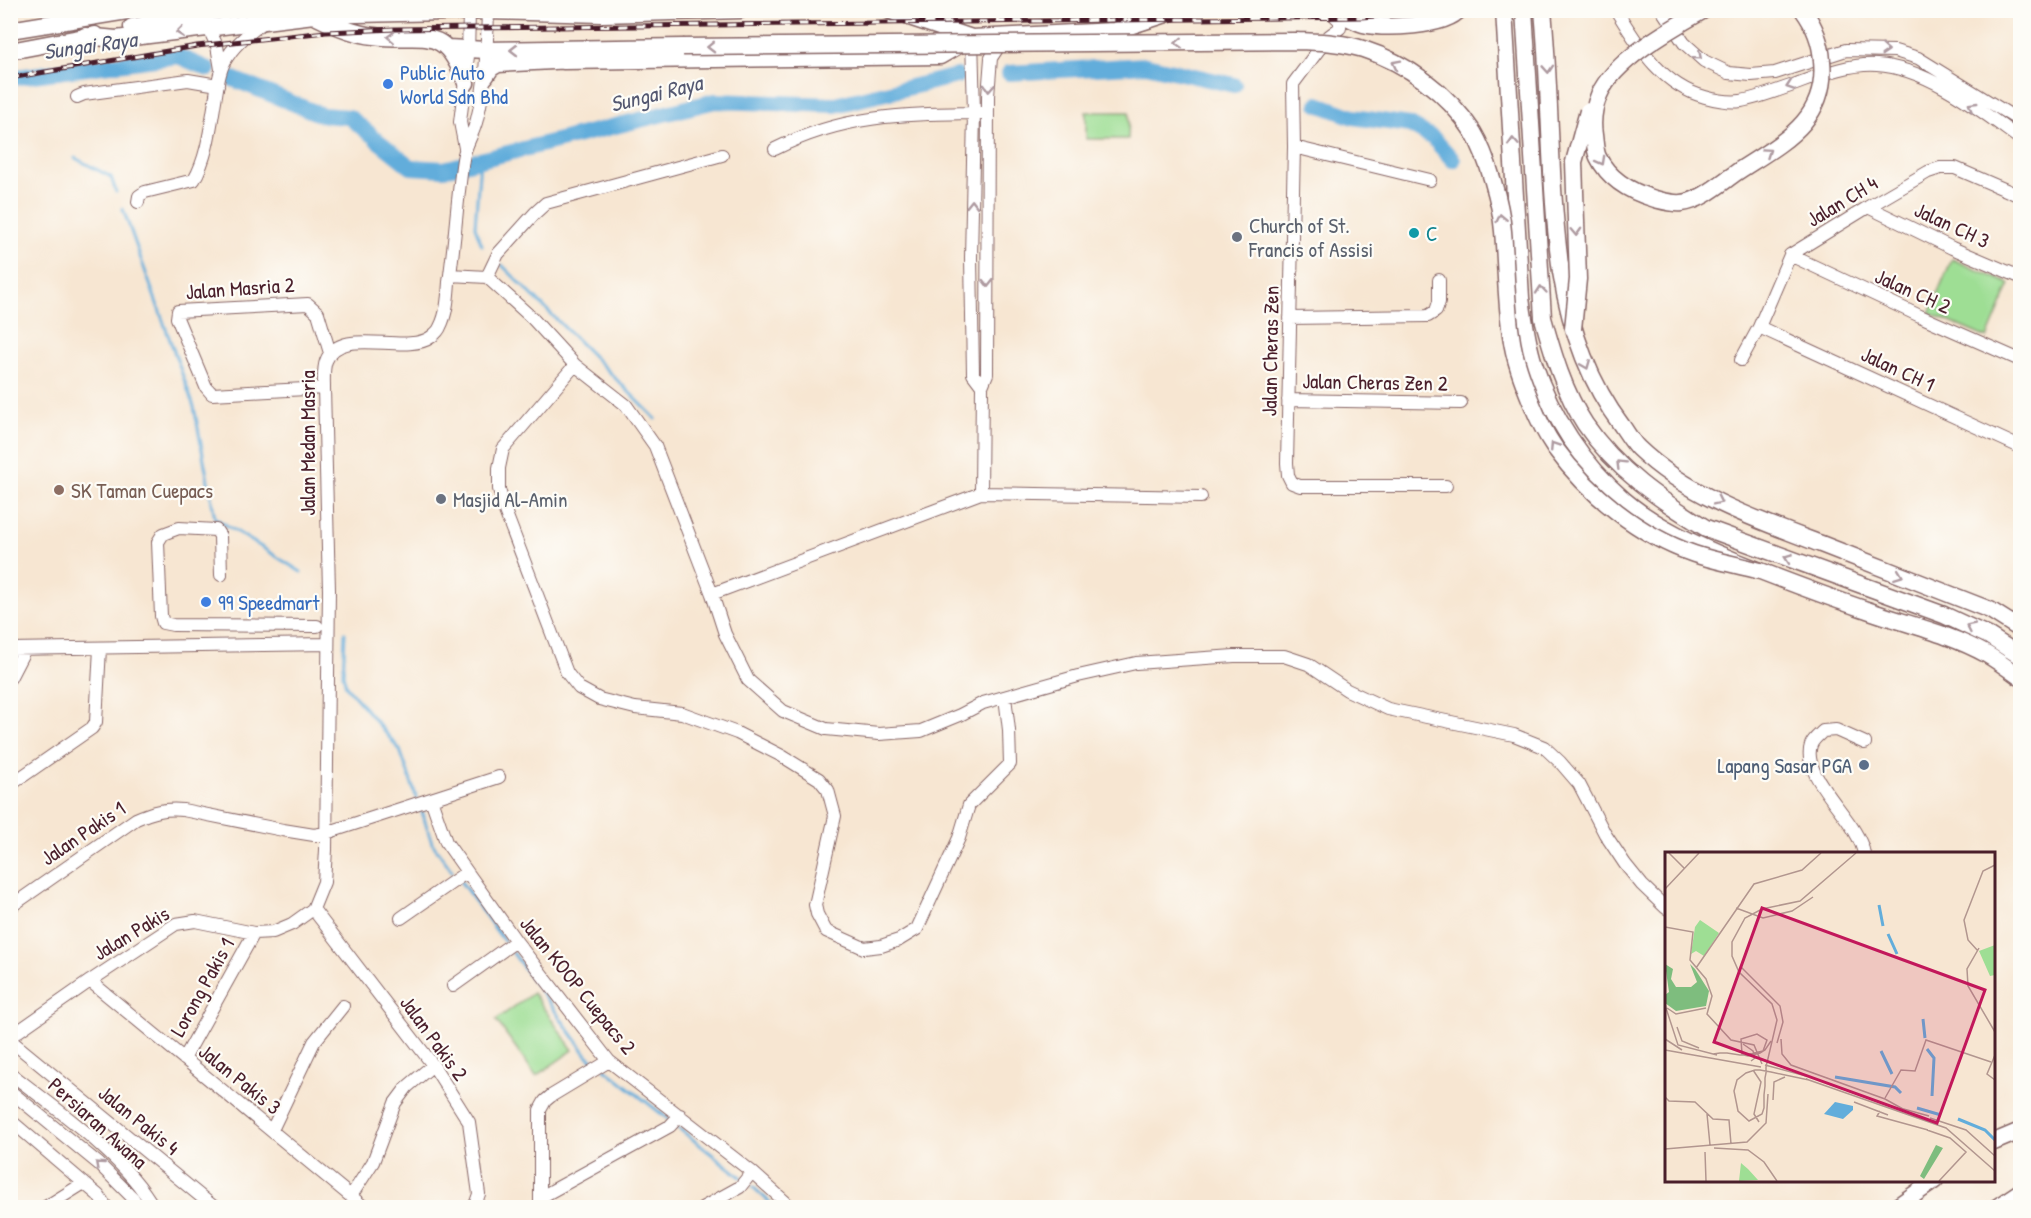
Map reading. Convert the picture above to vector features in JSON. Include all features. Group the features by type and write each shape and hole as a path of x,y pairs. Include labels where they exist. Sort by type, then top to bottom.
{"highway":[{"path":"14,29 133,10"},
{"path":"10,51 218,10"},
{"path":"85,36 116,39 314,15 469,11 602,14 740,10"},
{"path":"888,10 972,38 1114,32 1179,10"},
{"path":"1329,11 1377,26 1430,23 1455,15 1459,10"},
{"path":"1504,10 1521,298 1525,327 1535,365 1551,404 1588,462 1603,481 1625,501 1693,543 1760,571 1952,639 1985,653 2020,677"},
{"path":"1524,10 1543,318 1554,357 1585,424 1639,483 1706,528 1944,615 1989,636 2020,656"},
{"path":"1543,10 1549,71 1554,196 1562,273 1573,330 1586,367 1606,406 1637,447 1674,477 1713,499 1755,518 1990,610 2020,629"},
{"path":"1573,330 1578,279 1574,162 1595,90 1629,49 1687,10"},
{"path":"1704,10 1654,39 1612,75 1599,94 1592,123 1597,155 1609,174 1628,189 1666,202 1682,203 1703,195 1773,148 1795,131 1809,116 1817,104 1823,82 1823,65 1821,46 1810,19 1803,10"},
{"path":"314,15 351,32 375,36 424,37 436,40 454,56 466,83"},
{"path":"485,77 491,68 498,64 563,61 940,56 972,38"},
{"path":"447,48 635,49 1284,40 1338,44 1363,49 1422,77 1450,103 1473,133 1497,196 1503,229 1511,338 1521,375 1536,414 1554,447 1572,470 1622,516 1694,554 1760,571"},
{"path":"563,61 635,49"},
{"path":"1995,1142 2018,1132"},
{"path":"1894,1208 1932,1182"},
{"path":"1996,1208 2020,1192"}],"street":[{"path":"1616,10 1635,41 1663,75 1679,87 1696,95 1718,101 1738,101 1792,86 1825,73 1875,65 1900,69 1926,78 2020,137"},
{"path":"1662,10 1684,43 1704,61 1729,73 1774,74 1846,50 1895,51 1918,58 2015,118 2010,124 2020,137"},
{"name":"Jalan Medan Masria","path":"464,154 460,122 466,83 469,11"},
{"name":"Jalan Medan Masria","path":"326,834 328,603 324,388 326,362 330,353 354,342 409,344 422,342 440,328 450,275 464,154 477,122 485,77 488,11"},
{"path":"1329,11 1340,21 1341,28 1329,36"},
{"path":"138,202 139,196 145,192 194,180 200,171 211,128 221,70 226,58 265,21"},
{"path":"1329,36 1352,25 1377,26"},
{"path":"209,29 217,46 221,70"},
{"path":"981,493 982,386 987,374 988,113 991,58 1007,35"},
{"name":"Jalan Cheras Zen","path":"1329,36 1293,84 1294,147 1288,475 1292,483 1300,486 1446,486"},
{"path":"972,38 973,374 982,386"},
{"path":"77,97 84,94 188,80 218,85"},
{"path":"775,149 826,127 865,119 906,114 988,113"},
{"path":"1294,147 1430,180"},
{"path":"487,277 498,254 546,203 722,156"},
{"name":"Jalan CH 4","path":"1790,255 1928,172 1940,168 1955,168 2020,196"},
{"name":"Jalan CH 3","path":"1868,207 1952,248 2020,277"},
{"path":"1742,360 1790,255"},
{"name":"Jalan CH 2","path":"1790,255 2020,360"},
{"path":"450,275 487,277 532,318 575,366 626,405 655,446 725,634 748,680 783,711 826,729 879,734 921,731 983,703 1078,676 1136,663 1234,656 1284,656 1308,664 1347,690 1388,709 1514,735 1544,747 1579,784 1605,834 1625,864 1642,885 1665,907"},
{"path":"1290,318 1428,316 1437,311 1440,280"},
{"name":"Jalan Masria 2","path":"324,388 212,394 206,387 177,318 178,310 308,304 318,313 330,353"},
{"name":"Jalan CH 1","path":"1759,327 2020,447"},
{"path":"575,366 503,449 499,468 499,489 505,512 567,673 579,688 599,699 635,708 682,713 736,733 782,756 819,779 828,790 835,816 815,905 821,924 826,931 864,948 881,946 899,940 917,929 959,838 969,805 1010,764 1005,697"},
{"name":"Jalan Cheras Zen 2","path":"1288,400 1461,403"},
{"path":"712,594 981,493 1202,497"},
{"path":"221,575 220,536 216,530 178,528 163,534 158,542 163,623 173,625 317,626"},
{"path":"295,645 306,638 317,626 328,603"},
{"path":"10,649 328,644"},
{"path":"10,785 92,728 96,722 100,648"},
{"path":"10,678 25,649"},
{"path":"1864,852 1863,845 1849,822 1822,788 1813,768 1810,754 1811,745 1823,731 1836,730 1865,743"},
{"path":"313,909 324,882 326,834 499,777"},
{"name":"Jalan KOOP Cuepacs 2","path":"431,799 446,842 466,872 609,1061 752,1172 792,1208"},
{"name":"Jalan Pakis 1","path":"10,907 136,819 154,811 183,810 284,830 314,835 326,834"},
{"path":"401,918 466,872"},
{"name":"Jalan Pakis","path":"10,1039 90,981 177,924 195,921 254,933 273,932 292,924 313,909"},
{"name":"Jalan Pakis 2","path":"313,909 433,1065 469,1122 479,1194 474,1208"},
{"name":"Lorong Pakis 1","path":"184,1059 254,933"},
{"path":"453,986 516,941"},
{"name":"Jalan Pakis 3","path":"90,981 365,1208"},
{"path":"272,1130 314,1042 343,1006"},
{"name":"Jalan Pakis 4","path":"10,1039 215,1208"},
{"path":"609,1061 551,1096 540,1110 541,1202 670,1126 680,1115"},
{"path":"351,1196 373,1162 395,1103 407,1087 433,1065"},
{"name":"Persiaran Awana","path":"10,1072 123,1166 148,1195 154,1208"},
{"name":"Persiaran Awana","path":"10,1091 99,1164 139,1208"},
{"path":"11,1122 98,1195 107,1208"},
{"path":"702,1208 740,1187 752,1172"},
{"path":"44,1208 84,1183"}],"green space":[{"path":"1086,112 1129,112 1128,139 1086,139"},
{"path":"1952,259 2010,284 1987,338 1929,313"},
{"path":"533,993 573,1050 536,1076 496,1020"}],"waterway":[{"name":"Sungai Raya","path":"10,78 178,56 208,69"},
{"name":"Sungai Raya","path":"1009,73 1146,65 1234,85"},
{"name":"Sungai Raya","path":"377,140 411,167 444,169 715,101 835,105 957,76"},
{"name":"Sungai Raya","path":"233,79 322,115 349,117 370,134"},
{"name":"Sungai Raya","path":"1318,104 1353,117 1410,125 1433,138 1453,160"},
{"path":"75,158 111,177 116,192"},
{"path":"480,160 475,227 482,245"},
{"path":"123,209 194,407 215,518 301,572"},
{"path":"502,265 656,419"},
{"path":"345,633 343,674 346,686 400,750 417,799"},
{"path":"421,809 432,843 452,871"},
{"path":"461,882 504,941"},
{"path":"513,953 587,1055 595,1062"},
{"path":"605,1069 668,1119"},
{"path":"677,1127 741,1177"},
{"path":"753,1187 776,1208"}],"railway":[{"path":"10,78 197,46 326,32 395,29 1361,17 1449,10"}],"place":[{"name":"Public Auto World Sdn Bhd","path":"388,84"},
{"name":"C","path":"1414,233"},
{"name":"Church of St. Francis of Assisi","path":"1237,237"},
{"name":"SK Taman Cuepacs","path":"59,490"},
{"name":"Masjid Al-Amin","path":"441,499"},
{"name":"99 Speedmart","path":"206,602"},
{"name":"Lapang Sasar PGA","path":"1864,765"}]}
